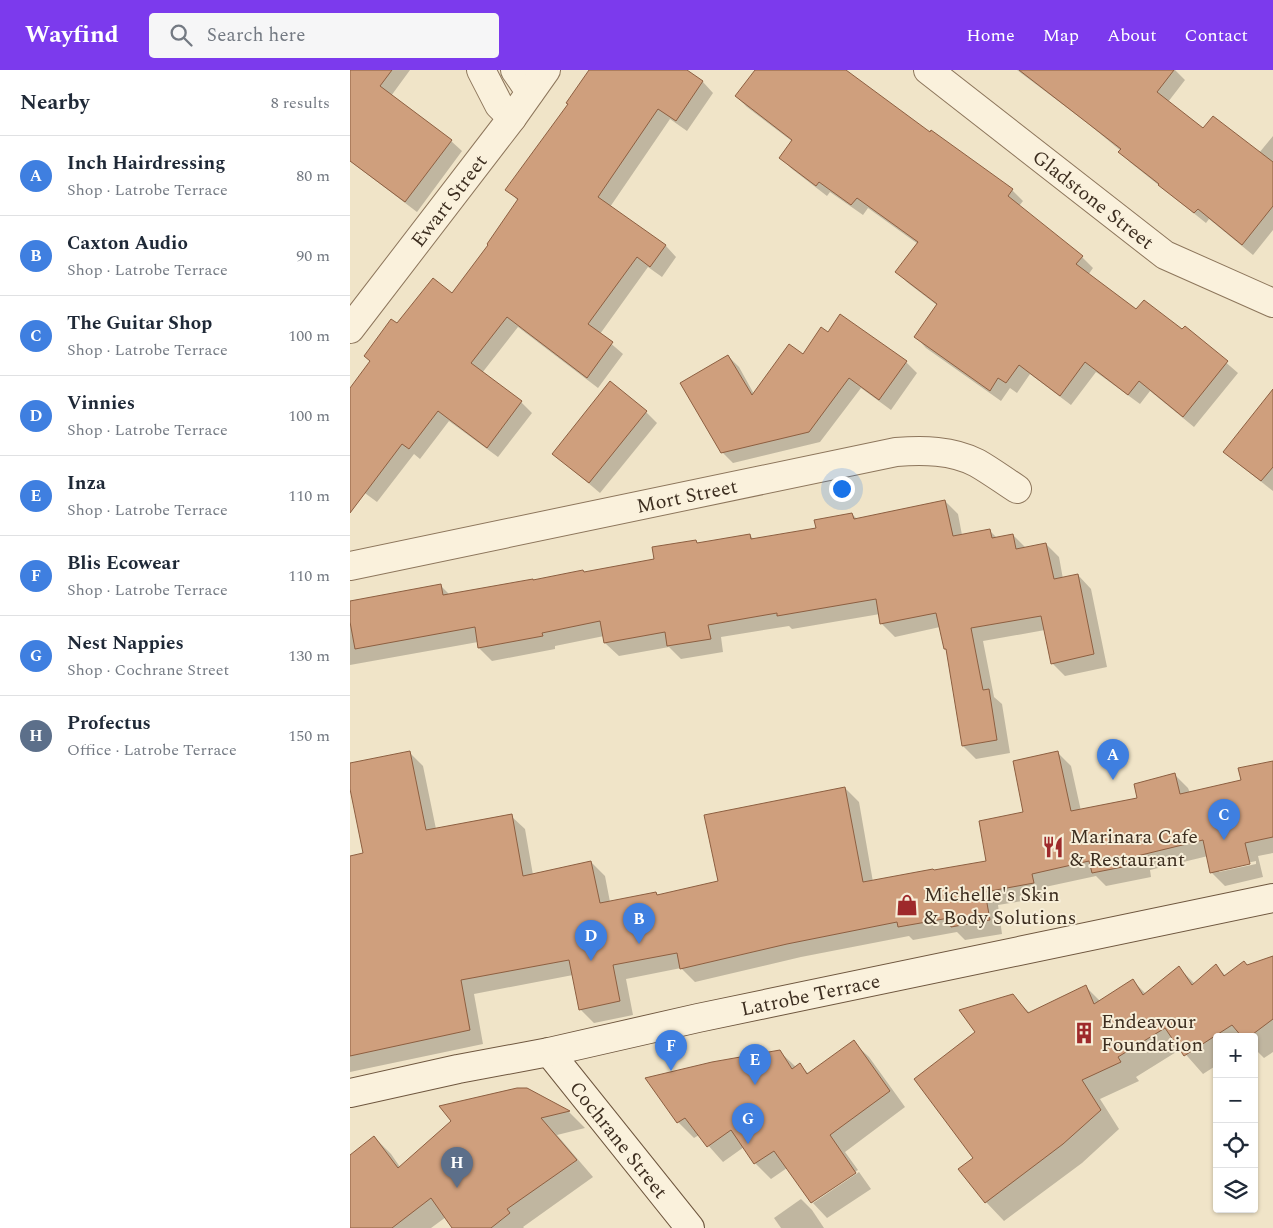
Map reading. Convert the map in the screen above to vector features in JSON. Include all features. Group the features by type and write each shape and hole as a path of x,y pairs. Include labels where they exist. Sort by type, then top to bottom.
{"street":[{"path":"481,70 500,105 512,118"},
{"name":"Ewart Street","path":"350,329 512,118 522,81 546,70"},
{"name":"Gladstone Street","path":"928,70 1165,255 1273,303"},
{"name":"Mort Street","path":"350,566 896,452 929,451 952,454 977,463 1016,488"},
{"name":"Latrobe Terrace","path":"350,1093 1273,898"},
{"name":"Cochrane Street","path":"549,1052 690,1228"}],"building":[{"path":"350,70 392,70 380,86 452,140 405,202 350,161"},
{"path":"589,70 687,70 703,81 676,121 658,109 598,197 666,245 650,267 637,257 588,324 613,342 587,378 507,317 471,363 522,401 487,448 438,411 409,449 402,444 350,513 350,388 370,361 364,356 391,319 397,323 433,278 452,293 488,245 518,199 505,190 568,104 566,103"},
{"path":"755,70 846,70 930,132 931,130 1013,189 1008,196 1083,256 1076,264 1136,309 1144,300 1182,329 1185,326 1228,361 1183,417 1139,381 1128,395 1085,362 1060,396 1019,365 1006,383 998,378 990,391 914,337 937,304 895,272 918,242 857,198 851,205 819,182 816,186 779,158 792,140 735,96"},
{"path":"1019,70 1174,70 1157,92 1203,128 1213,116 1273,162 1273,206 1242,245 1198,209 1194,213 1158,185 1118,152 1121,149"},
{"path":"840,314 907,361 879,400 849,378 809,432 721,453 680,383 728,355 752,395 789,344 803,354 821,327 828,332"},
{"path":"610,381 647,411 589,483 552,454"},
{"path":"1273,389 1273,467 1261,481 1223,452"},
{"path":"945,500 953,536 990,529 992,538 1013,534 1016,549 1046,543 1054,579 1078,574 1094,654 1051,664 1041,616 971,628 983,690 989,689 997,740 962,746 946,649 944,649 936,613 880,624 876,599 777,616 777,613 708,625 711,639 667,646 665,632 604,643 600,621 542,633 543,636 478,648 475,627 355,649 350,622 350,601 441,584 443,595 583,570 584,572 654,559 652,547 696,540 697,543 750,534 751,539 816,528 814,520 852,513 854,519"},
{"path":"410,751 426,830 512,814 523,876 591,861 600,903 656,892 657,895 718,881 704,815 845,787 863,882 986,861 979,821 1023,812 1013,761 1058,751 1071,811 1137,798 1134,784 1175,773 1180,794 1241,780 1238,768 1273,761 1273,837 1245,843 1250,864 1210,873 1203,840 1137,856 1138,864 1092,873 1089,861 1032,874 1034,883 985,892 990,920 951,927 949,918 898,927 897,922 787,944 680,969 677,953 613,965 620,1001 579,1010 569,960 461,980 470,1030 350,1056 350,856 363,853 350,789 350,763"},
{"path":"1273,956 1273,1019 1254,1033 1239,1033 1232,1025 1220,1033 1213,1033 1213,1037 1184,1056 1165,1028 1118,1057 1121,1062 1082,1080 1101,1110 1063,1144 985,1203 958,1169 973,1158 914,1079 975,1032 959,1010 1013,994 1028,1013 1086,985 1094,1004 1133,979 1143,995 1179,966 1192,985 1216,964 1224,976 1244,961 1247,965"},
{"path":"854,1040 890,1091 830,1135 856,1173 811,1203 774,1151 754,1164 731,1130 707,1147 685,1118 677,1123 645,1078 712,1062 780,1050 792,1069 800,1063 807,1074"},
{"path":"517,1088 527,1088 570,1111 541,1118 577,1160 507,1209 510,1213 491,1228 452,1228 431,1198 392,1228 350,1228 350,1155 374,1136 398,1168 451,1121 439,1106"}],"place":[{"name":"Inch Hairdressing","path":"1113,780"},
{"name":"The Guitar Shop","path":"1224,840"},
{"name":"Marinara Cafe & Restaurant","path":"1053,847"},
{"name":"Michelle's Skin & Body Solutions","path":"907,905"},
{"name":"Caxton Audio","path":"639,944"},
{"name":"Vinnies","path":"591,961"},
{"name":"Endeavour Foundation","path":"1084,1033"},
{"name":"Blis Ecowear","path":"671,1071"},
{"name":"Inza","path":"755,1085"},
{"name":"Nest Nappies","path":"748,1144"},
{"name":"Profectus","path":"457,1188"}]}
